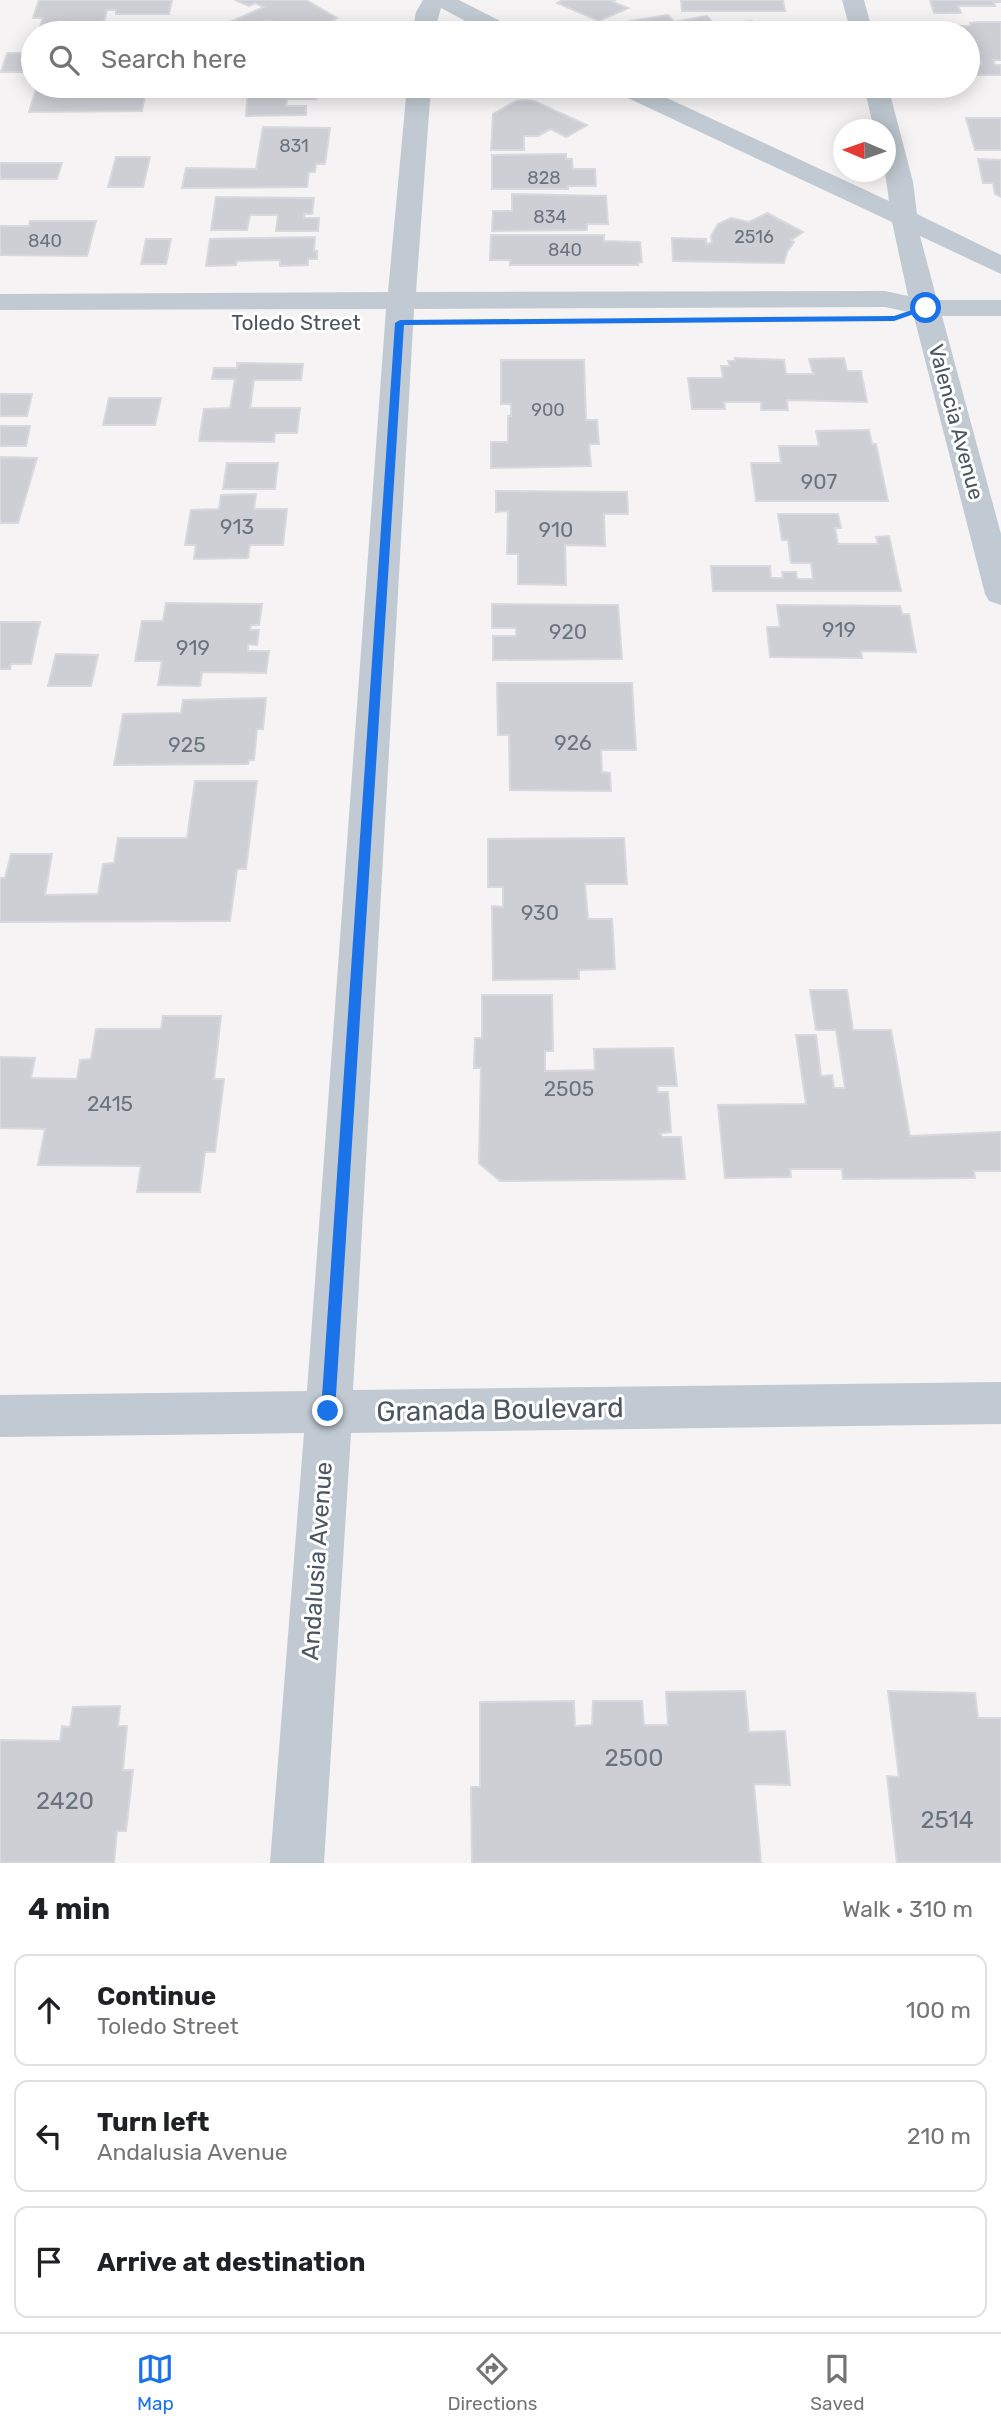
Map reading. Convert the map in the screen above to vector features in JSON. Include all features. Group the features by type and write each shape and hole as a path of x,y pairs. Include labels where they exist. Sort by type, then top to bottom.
{"street":[{"path":"425,21 434,0"},
{"path":"443,0 480,21"},
{"path":"853,0 859,21"},
{"name":"Andalusia Avenue","path":"297,1863 400,312 418,98"},
{"path":"648,98 903,217 1001,266"},
{"name":"Valencia Avenue","path":"879,98 900,181 903,217 1001,594"},
{"name":"Toledo Street","path":"0,302 400,312 894,319 926,308 1001,308"},
{"name":"Toledo Street","path":"0,323 400,312"},
{"name":"Granada Boulevard","path":"0,1416 1001,1403"}],"building":[{"path":"39,0 172,0 169,14 116,14 116,10 107,10 104,21 42,21 43,18 33,18"},
{"path":"235,0 306,0 337,18 332,21 232,21 264,7 255,3 249,6"},
{"path":"563,0 615,0 613,2 628,8 599,21 557,3"},
{"path":"681,0 783,0 785,11 682,11"},
{"path":"930,0 1001,2 993,2 995,6 958,6 961,13 934,13"},
{"path":"668,15 673,21 631,21"},
{"path":"707,16 711,21 680,21"},
{"path":"980,22 1001,22 1001,60 993,60 995,65 1001,65 1001,75 980,75"},
{"path":"7,53 21,53 21,72 1,72"},
{"path":"33,98 145,98 142,111 29,112"},
{"path":"247,98 316,98 287,99 286,106 306,106 306,115 246,116"},
{"path":"516,101 534,101 587,125 566,137 551,129 538,136 524,136 524,150 491,150 493,114"},
{"path":"966,118 1001,118 1001,150 975,150"},
{"path":"263,127 330,128 325,164 316,164 315,172 309,172 307,187 182,188 186,168 256,169"},
{"path":"566,154 566,159 572,159 573,169 595,169 596,186 568,186 568,189 492,189 492,155"},
{"path":"116,157 150,157 143,187 108,187"},
{"path":"978,159 1001,160 1001,197 995,194 993,183 983,183"},
{"path":"0,163 62,163 57,179 0,179"},
{"path":"512,194 606,196 608,224 587,224 587,230 492,231 493,211 512,211"},
{"path":"216,197 314,198 312,214 304,214 304,218 319,218 318,231 276,231 278,215 250,215 247,230 211,230"},
{"path":"767,213 803,232 791,240 794,242 784,263 673,261 672,238 706,239 706,244 712,243 711,236 718,224 731,218 749,222"},
{"path":"30,221 96,221 87,256 0,255 0,226 29,226"},
{"path":"491,235 604,235 604,241 640,242 642,262 637,263 638,265 510,265 510,260 490,260"},
{"path":"315,237 314,251 317,251 317,259 308,259 308,265 280,266 280,260 237,261 236,265 206,266 210,239"},
{"path":"146,239 171,239 166,264 141,264"},
{"path":"735,358 784,360 786,374 813,374 809,359 844,358 847,371 861,371 867,402 787,400 788,410 761,410 761,402 724,402 725,409 692,409 688,378 723,378 721,366 730,366 728,361 735,361"},
{"path":"501,360 584,360 586,420 597,420 599,444 589,444 591,466 491,468 491,442 508,442 508,416 511,416 511,404 501,404"},
{"path":"237,363 303,364 301,380 254,380 250,408 300,408 297,433 275,433 274,442 199,441 204,409 230,408 235,379 212,379 214,368 237,368"},
{"path":"0,394 32,394 27,416 0,416"},
{"path":"109,398 161,398 155,425 103,425"},
{"path":"0,426 30,426 26,446 0,446"},
{"path":"869,430 872,444 876,444 888,501 756,501 751,463 781,463 779,446 819,446 816,431"},
{"path":"0,457 37,458 18,523 0,523"},
{"path":"227,463 278,463 275,489 223,489"},
{"path":"496,491 627,492 628,514 604,514 605,546 565,545 566,585 518,584 518,554 507,554 508,511 496,512"},
{"path":"256,494 254,509 287,509 283,545 250,545 248,558 194,559 196,545 185,545 191,510 219,509 221,495"},
{"path":"778,514 838,514 841,528 835,528 838,544 878,544 876,537 889,536 901,591 713,591 711,566 770,566 771,578 783,578 782,572 796,572 797,579 813,579 811,563 791,563 788,540 782,540"},
{"path":"166,603 262,604 259,625 251,625 250,630 259,630 257,645 248,644 248,651 269,651 266,673 202,672 200,686 158,685 162,661 135,661 142,621 163,621"},
{"path":"492,604 618,605 622,659 493,660 493,636 516,636 516,628 492,628"},
{"path":"777,605 900,606 902,614 909,614 916,652 861,651 862,658 770,657 767,627 780,627"},
{"path":"0,622 40,622 31,664 11,664 10,669 0,669"},
{"path":"56,654 98,655 91,686 48,686"},
{"path":"497,683 632,683 636,750 601,750 602,772 610,773 611,791 510,790 509,735 498,735"},
{"path":"266,698 263,729 257,729 254,760 249,760 248,764 114,765 123,714 181,713 183,700"},
{"path":"195,781 257,781 246,869 237,869 230,921 0,922 0,878 5,878 11,854 52,854 45,895 98,894 103,864 114,863 118,838 187,838"},
{"path":"624,838 627,884 585,884 588,919 612,919 615,969 579,970 579,979 493,980 492,906 503,907 503,887 488,887 488,839"},
{"path":"810,990 847,990 853,1030 891,1030 910,1136 1001,1132 1001,1171 974,1171 975,1178 843,1179 842,1169 790,1169 791,1177 725,1178 718,1105 806,1104 796,1035 816,1035 821,1076 832,1075 834,1088 845,1088 836,1030 816,1030"},
{"path":"482,995 552,995 553,1051 545,1051 545,1071 595,1070 594,1049 673,1048 677,1086 657,1086 658,1092 668,1092 671,1132 660,1133 662,1137 681,1137 685,1179 500,1181 479,1163 481,1068 474,1068 475,1038 482,1038"},
{"path":"163,1016 221,1016 214,1079 224,1079 215,1152 205,1152 200,1192 137,1192 141,1166 38,1165 45,1129 0,1128 0,1057 35,1058 31,1078 77,1079 80,1060 91,1059 96,1029 161,1029"},
{"path":"745,1691 749,1732 785,1731 790,1785 754,1784 761,1863 472,1863 471,1787 480,1787 480,1702 574,1701 575,1726 592,1725 593,1701 642,1701 644,1725 668,1725 666,1692"},
{"path":"888,1691 975,1693 978,1718 1001,1718 1001,1863 897,1863 887,1776 899,1777"},
{"path":"120,1706 118,1726 127,1726 123,1770 133,1770 126,1831 117,1831 114,1863 0,1863 0,1740 60,1741 62,1726 70,1727 73,1707"}],"route":[{"path":"328,1411 400,323 894,319 926,308"}]}
